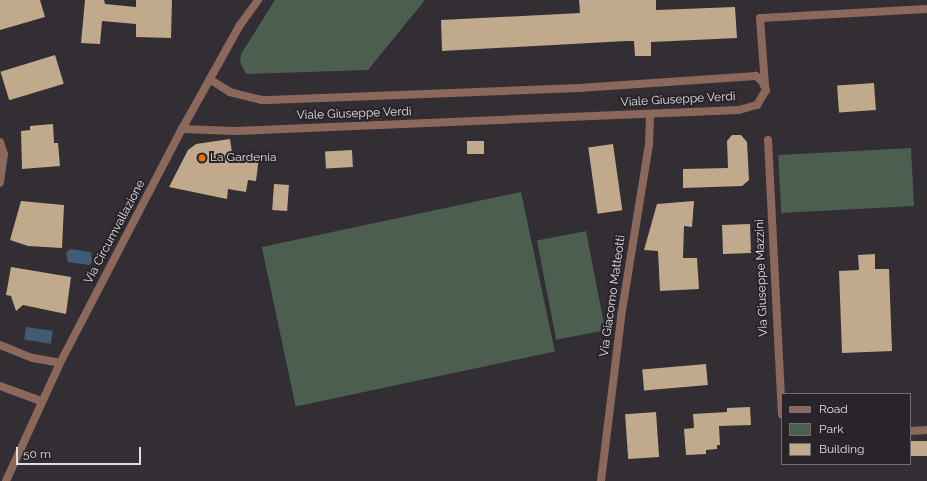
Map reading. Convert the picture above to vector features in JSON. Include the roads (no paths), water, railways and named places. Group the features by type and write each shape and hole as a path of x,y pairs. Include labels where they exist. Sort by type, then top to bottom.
{"street":[{"name":"Via Circumvallazione","path":"6,481 41,401 60,363 182,129 211,80 240,25 258,0"},
{"path":"766,90 760,18 927,9"},
{"name":"Viale Giuseppe Verdi","path":"182,129 235,131 739,110 757,105 766,90 762,81 756,76 547,90 262,100 230,92 211,80"},
{"name":"Via Giacomo Matteotti","path":"601,481 621,317 649,145 650,114"},
{"name":"Via Giuseppe Mazzini","path":"768,140 781,395"},
{"path":"0,142 4,154 0,183"},
{"path":"0,345 33,358 60,363"},
{"path":"0,386 41,401"},
{"path":"911,431 927,430"}],"water":[{"path":"70,249 91,252 92,263 89,265 68,262 66,253"},
{"path":"26,327 53,331 51,344 24,340"}],"place":[{"name":"La Gardenia","path":"202,158"}]}
